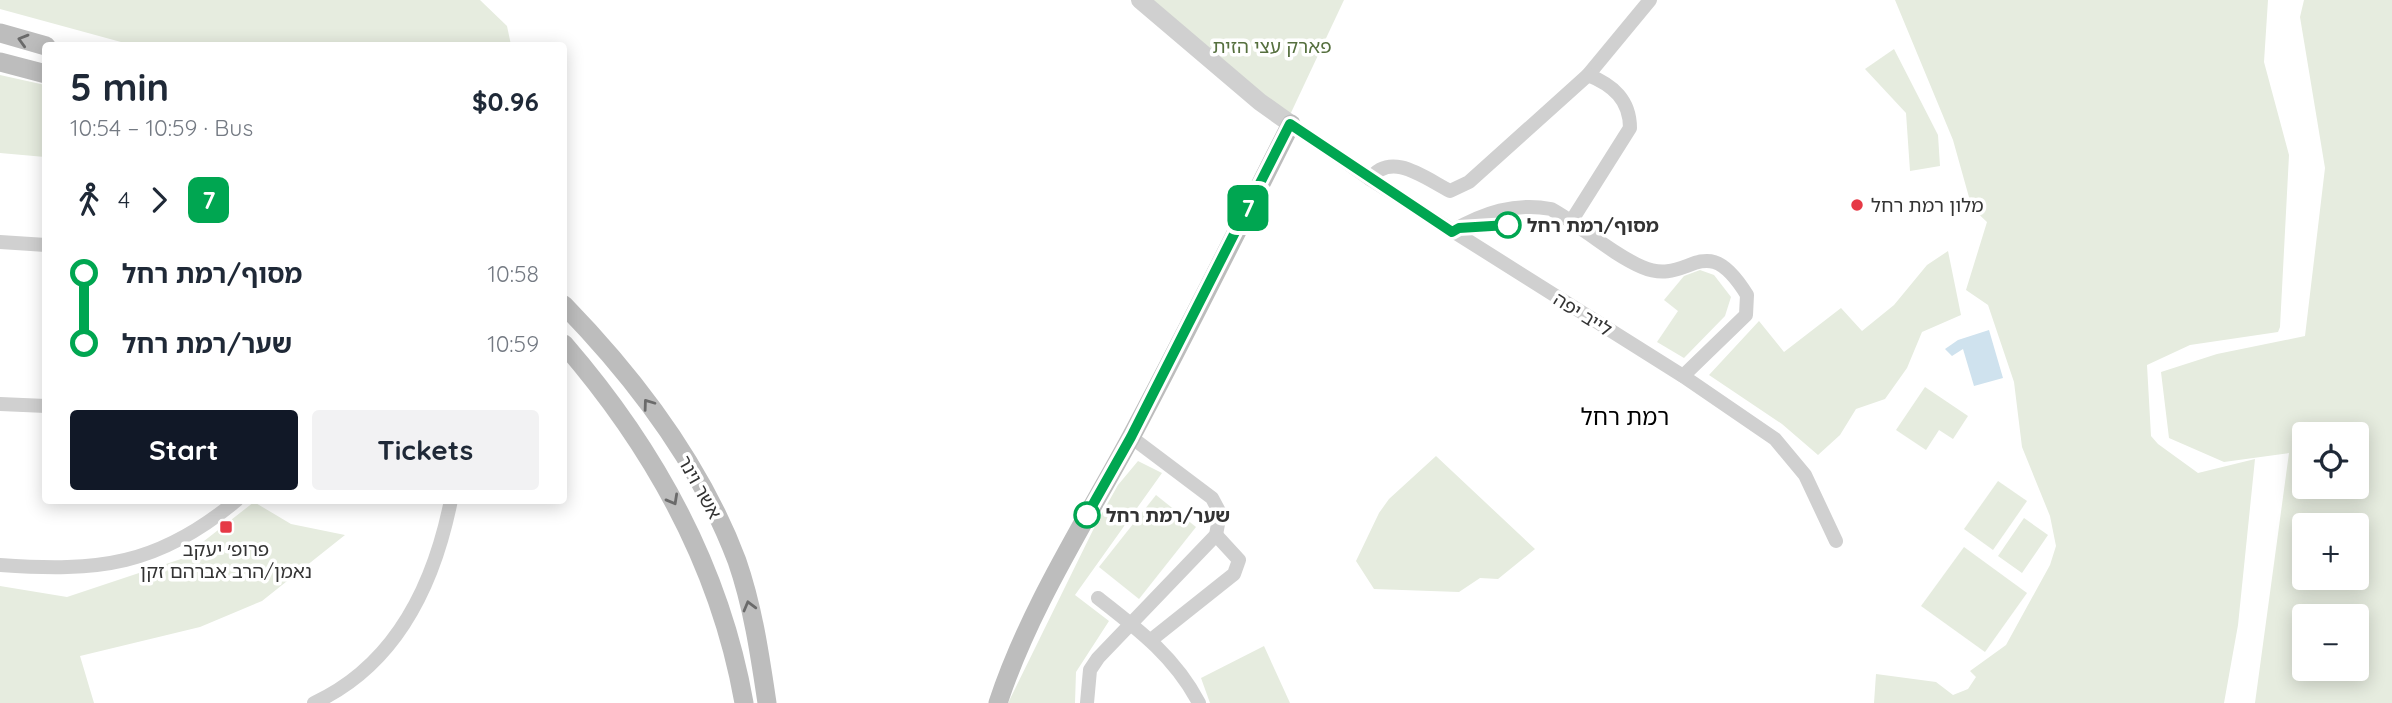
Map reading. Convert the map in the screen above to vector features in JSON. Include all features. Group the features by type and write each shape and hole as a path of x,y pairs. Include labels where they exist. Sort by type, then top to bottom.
{"main road":[{"path":"0,33 42,45"},
{"path":"0,61 42,73"},
{"path":"998,703 1014,656 1071,544 1131,437 1290,124"},
{"name":"אשר וינר","path":"567,308 644,398 680,451 716,514 737,562 751,610 767,703"},
{"name":"אשר וינר","path":"567,348 624,420 655,466 692,535 726,620 744,703"}],"street":[{"path":"1140,0 1260,102 1290,124"},
{"path":"1370,179 1376,171 1390,165 1409,169 1450,191 1469,182 1588,75 1650,0"},
{"path":"1572,220 1630,128 1630,111 1620,96 1608,83 1588,75"},
{"name":"לייב יפה","path":"1290,124 1452,232 1683,376 1775,439 1805,475 1836,541"},
{"path":"1452,232 1475,219 1513,207 1551,209 1572,220 1639,266 1659,273 1707,260 1723,264 1737,278 1747,295 1746,315 1683,376"},
{"path":"0,242 42,245"},
{"path":"0,404 42,406"},
{"path":"1087,703 1090,670 1216,535 1220,513 1212,498 1131,437"},
{"path":"0,565 70,569 129,561 180,540 231,504"},
{"path":"314,703 347,685 368,669 399,634 434,565 450,504"},
{"path":"1151,640 1234,574 1239,560 1216,535"},
{"path":"1098,598 1151,640 1176,665 1199,703"}],"green space":[{"path":"0,0 480,0 507,26 510,42 121,42 0,9"},
{"name":"פארק עצי הזית","path":"1138,0 1344,0 1289,117"},
{"path":"1895,0 2268,0 2264,62 2289,155 2280,327 2278,332 2190,345 2147,365 2151,436 2158,444 2198,473 2255,459 2238,625 2224,703 1874,703 1876,674 1936,682 1953,695 1968,689 1976,677 1970,671 2006,645 2050,565 2056,546 2050,516 2022,447 2014,382 1988,305 1966,290 1987,222 1972,208 1953,140"},
{"path":"2304,0 2392,0 2392,703 2255,703 2289,453 2224,462 2169,438 2161,372 2217,354 2305,336 2325,168 2300,17"},
{"path":"1894,49 1938,135 1940,166 1910,171 1906,113 1865,69"},
{"path":"0,75 42,84 42,157 0,153"},
{"path":"1948,251 1961,315 1922,332 1907,368 1885,399 1856,409 1840,435 1818,455 1782,424 1709,375 1759,321 1784,352 1841,308 1862,331 1894,305 1927,265"},
{"path":"1700,270 1714,275 1731,297 1725,316 1684,358 1657,342 1678,311 1664,300 1684,276"},
{"path":"1925,387 1968,416 1953,439 1939,430 1926,450 1896,430"},
{"path":"1436,456 1535,549 1498,579 1480,578 1459,592 1374,589 1356,561 1379,513 1389,499"},
{"path":"1138,461 1162,473 1075,595 1109,621 1076,672 1075,703 1008,703 1096,524 1118,485"},
{"path":"1998,481 2027,501 1993,550 1964,529"},
{"path":"1156,495 1196,527 1139,599 1099,567"},
{"path":"251,504 257,504 291,524 345,535 262,601 200,627 80,656 94,703 0,703 0,586 67,597 181,559"},
{"path":"2024,518 2048,535 2022,573 1998,556"},
{"path":"1964,547 2027,593 1985,652 1921,606"},
{"path":"1264,646 1290,703 1210,703 1201,678"}],"water":[{"path":"1989,330 2003,378 1974,386 1963,349 1952,356 1945,349 1958,340"}],"bus line":[{"name":"7","path":"1087,515 1131,437 1290,124 1452,232 1459,228 1508,225"}],"place":[{"name":"מלון רמת רחל","path":"1857,205"},
{"name":"מסוף/רמת רחל","path":"1508,225"},
{"name":"שער/רמת רחל","path":"1087,515"},
{"name":"פרופ׳ יעקב נאמן/הרב אברהם זקן","path":"226,527"}],"district":[{"name":"רמת רחל","path":"1625,417"}]}
